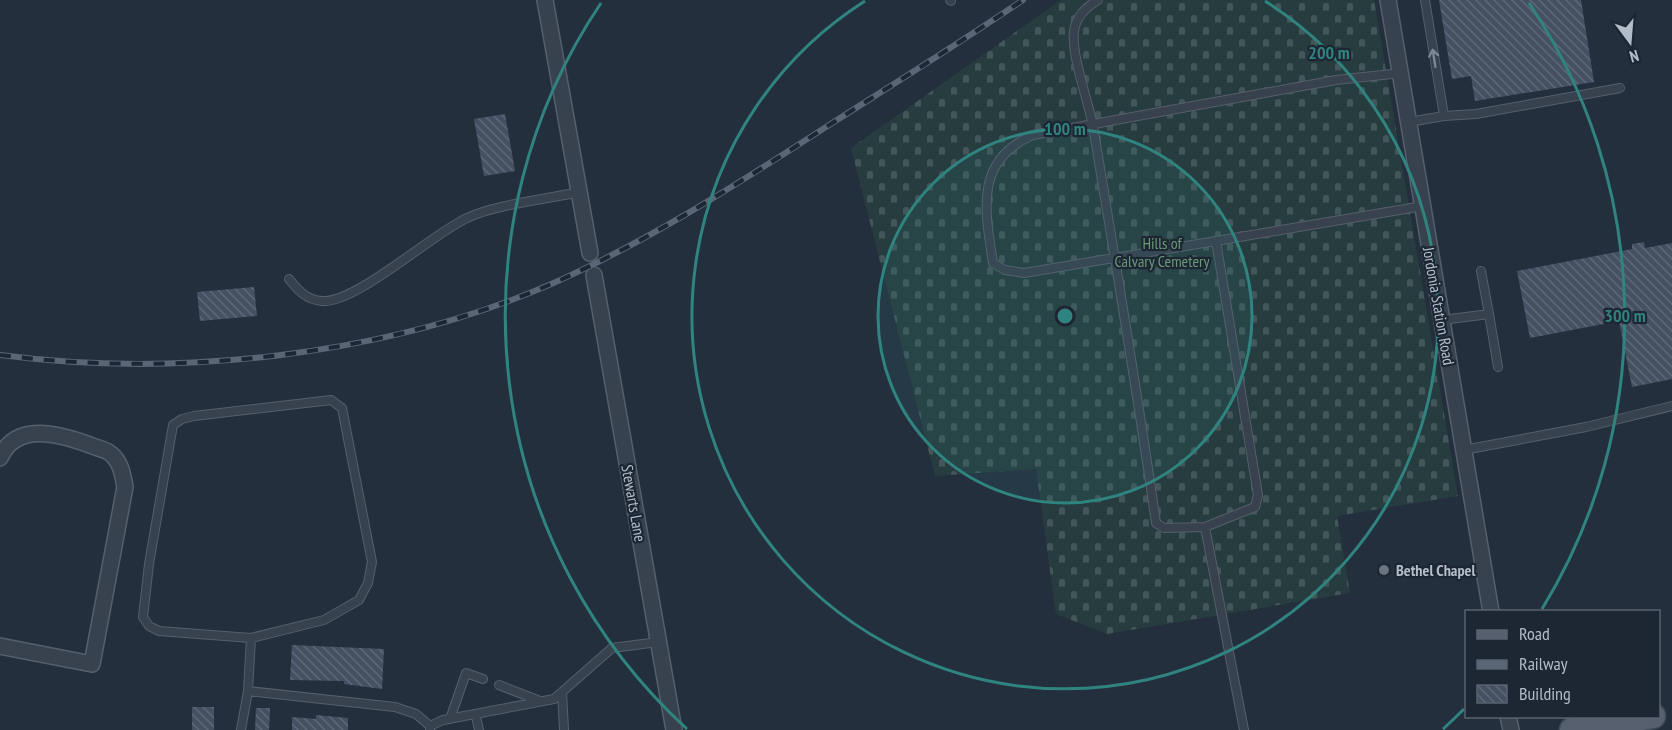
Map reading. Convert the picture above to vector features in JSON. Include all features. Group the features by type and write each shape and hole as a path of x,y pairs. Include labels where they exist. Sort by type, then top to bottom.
{"main road":[{"path":"1572,730 1647,718"}],"street":[{"path":"545,0 590,253"},
{"name":"Jordonia Station Road","path":"1388,0 1491,610"},
{"name":"Stewarts Lane","path":"594,275 674,730"},
{"path":"0,458 8,446 22,435 39,432 75,440 110,453 118,464 125,487 92,664 0,646"}],"lane":[{"path":"1098,0 1080,15 1074,32 1093,124 1128,328 1156,523 1164,528 1205,527 1255,507 1258,495 1216,241"},
{"path":"1425,0 1444,116"},
{"path":"1401,73 1336,80 1033,135 1013,144 1001,156 988,189 984,210 993,263 1005,270 1024,273 1423,206"},
{"path":"1409,122 1444,116 1476,114 1620,88"},
{"path":"289,279 302,295 322,302 349,294 411,256 430,238 469,217 579,192"},
{"path":"1481,271 1498,367"},
{"path":"1442,320 1489,314"},
{"path":"321,399 331,400 342,408 355,470 372,562 368,583 359,600 324,620 251,638 159,631 149,626 143,617 149,564 173,424 194,416 321,399"},
{"path":"1464,450 1586,427 1672,406"},
{"path":"1205,527 1244,730"},
{"path":"241,730 248,691 251,638"},
{"path":"248,691 395,707 416,714 430,728 450,719 476,716 554,699 612,648 658,642"},
{"path":"450,719 466,673 483,679"},
{"path":"499,685 541,702"},
{"path":"562,692 564,730"},
{"path":"476,716 479,730"}],"green space":[{"name":"Hills of Calvary Cemetery","path":"1061,0 1374,0 1458,496 1337,516 1350,593 1107,634 1056,614 1036,469 935,476 851,148"}],"building":[{"path":"1439,0 1581,0 1594,82 1475,101 1471,76 1452,79"},
{"path":"505,114 515,171 484,176 474,119"},
{"path":"1644,242 1645,248 1672,243 1672,379 1632,387 1619,321 1530,338 1517,271 1632,249 1632,244"},
{"path":"254,287 257,316 200,321 197,292"},
{"path":"292,645 384,649 382,689 344,684 344,681 290,680"},
{"path":"192,707 214,707 214,730 192,730"},
{"path":"256,708 270,708 269,730 255,730"},
{"path":"316,715 348,718 348,730 292,730 292,717 316,719"}],"railway":[{"path":"0,355 68,362 137,364 208,362 279,355 349,344 418,329 485,309 549,285 585,268 690,212 1023,0"}],"place":[{"name":"Bethel Chapel","path":"1384,570"}]}
